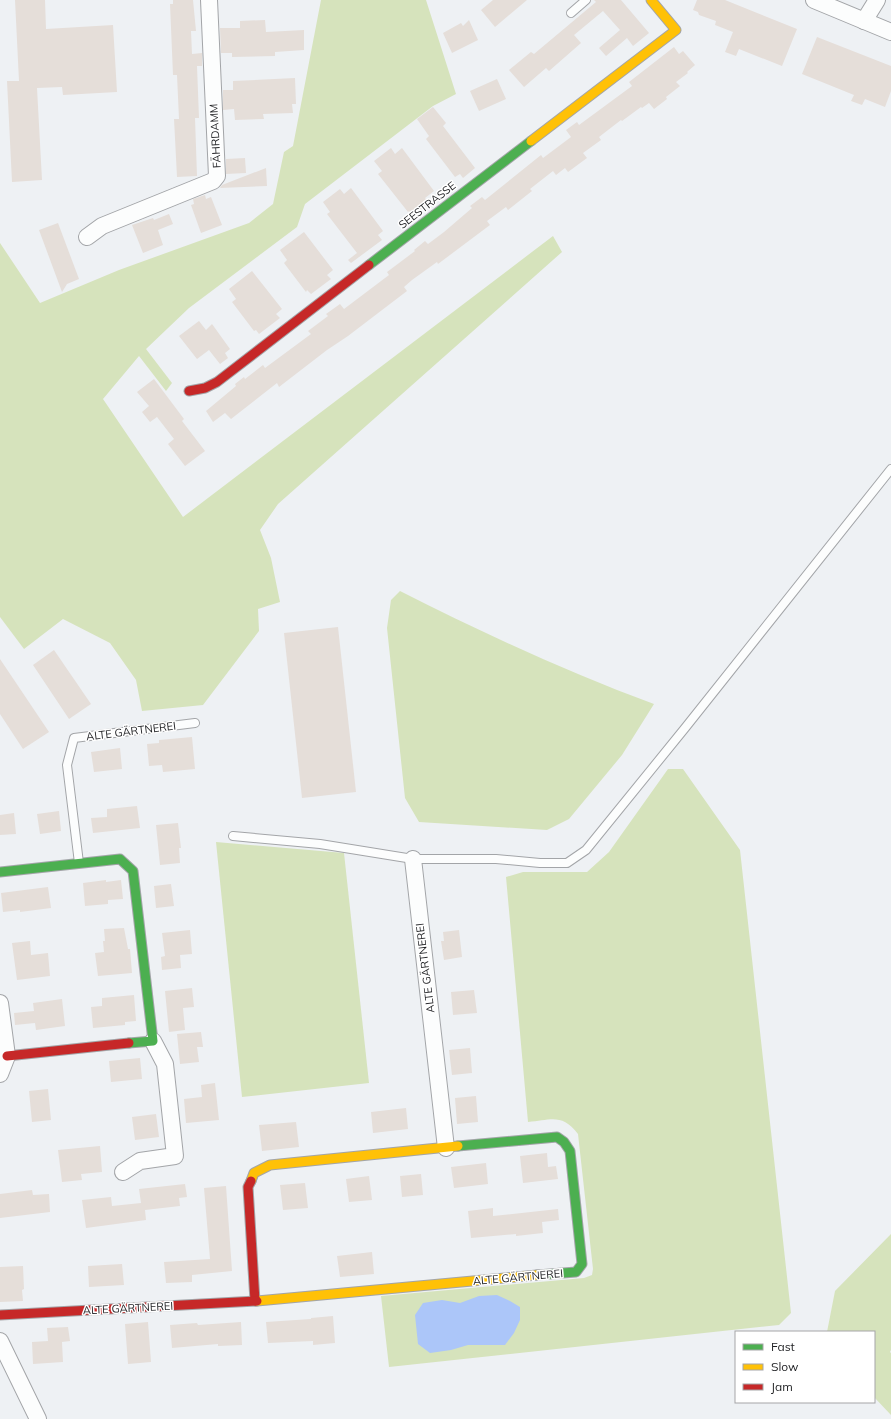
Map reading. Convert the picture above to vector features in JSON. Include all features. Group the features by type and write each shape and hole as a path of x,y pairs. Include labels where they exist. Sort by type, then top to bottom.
{"street":[{"name":"FÄHRDAMM","path":"86,237 102,226 213,181 217,176 209,0"},
{"name":"SEESTRASSE","path":"190,391 205,388 217,382 676,30 651,0"},
{"path":"814,0 891,32"},
{"path":"864,21 877,0"},
{"path":"0,872 120,859 133,871 152,1041 165,1064 175,1156 140,1160 124,1172"},
{"name":"ALTE GÄRTNEREI","path":"413,859 446,1148"},
{"path":"0,1003 7,1056 0,1074"},
{"path":"7,1056 152,1041"},
{"name":"ALTE GÄRTNEREI","path":"0,1315 255,1301 576,1272 582,1264 570,1152 564,1142 557,1137 523,1139 270,1165 254,1173 248,1187 255,1301"},
{"path":"0,1341 38,1419"}],"lane":[{"path":"571,13 586,0"},
{"path":"234,836 320,844 413,859 496,858 540,863 567,863 586,850 891,469"},
{"name":"ALTE GÄRTNEREI","path":"79,863 67,765 74,738 195,723"}],"green space":[{"path":"321,0 426,0 456,94 433,106 305,204 297,227 189,308 146,349 172,383 166,391 139,356 103,399 183,517 553,236 562,252 278,504 260,530 271,558 280,602 258,609 259,631 203,705 142,711 136,680 110,643 63,619 24,649 0,617 0,243 40,303 119,270 249,223 273,204 284,152 293,146"},
{"path":"400,591 462,622 526,651 589,679 654,704 622,755 569,819 547,830 419,822 405,798 387,628 391,600"},
{"path":"668,769 683,769 740,850 791,1313 779,1325 389,1367 381,1296 584,1278 592,1275 593,1269 578,1134 572,1127 561,1120 550,1119 528,1122 506,877 523,872 587,872 609,852"},
{"path":"216,842 344,853 369,1083 242,1097"},
{"path":"891,1234 891,1415 875,1398 875,1331 827,1331 835,1291"}],"water":[{"path":"497,1295 520,1307 520,1320 514,1333 505,1345 468,1345 451,1350 430,1353 418,1344 415,1315 423,1303 442,1300 460,1303 479,1296"}],"building":[{"path":"15,0 45,0 46,29 113,25 117,92 63,95 62,87 37,88 42,180 12,182 7,81 19,81"},
{"path":"173,0 193,0 196,31 191,31 192,54 202,53 202,66 197,66 199,118 195,118 197,176 177,177 174,119 179,119 177,75 173,75 170,4 173,4"},
{"path":"493,0 527,0 495,27 481,10"},
{"path":"594,0 621,0 649,33 633,46 627,38 606,56 599,48 620,30 603,11 574,35 581,43 549,71 546,68 524,87 509,70 531,52 534,54 596,2"},
{"path":"697,0 725,0 797,29 782,66 739,49 736,56 725,52 733,32 715,25 716,21 699,15 698,12 693,10"},
{"path":"265,20 266,32 304,30 304,50 275,52 275,56 232,57 232,53 221,53 220,28 240,28 240,21"},
{"path":"469,20 478,40 452,53 443,33 461,23 463,26"},
{"path":"817,37 891,66 891,91 885,107 865,99 862,105 851,101 854,95 802,74"},
{"path":"674,47 679,54 683,51 695,65 687,72 688,73 676,82 680,86 666,97 667,99 654,109 649,103 622,121 621,120 599,137 601,140 583,153 587,158 568,172 565,168 556,175 553,171 530,189 532,191 508,210 506,207 487,221 490,225 438,264 437,262 412,280 404,287 407,291 279,387 277,383 231,419 225,413 213,422 206,411 236,386 235,384 244,377 245,379 263,365 265,368 311,334 308,331 328,316 326,314 340,304 344,309 389,275 387,272 415,251 414,250 425,241 428,244 444,232 472,208 470,206 482,197 485,200 541,155 543,158 571,137 566,130 577,122 579,125 632,86 629,82"},
{"path":"295,78 296,104 292,104 293,113 263,114 264,119 235,120 234,109 223,110 223,90 233,90 233,81"},
{"path":"497,79 506,99 479,111 470,91"},
{"path":"433,107 446,123 443,126 475,168 463,178 460,174 455,177 426,139 429,136 417,119"},
{"path":"391,148 395,154 402,148 434,191 425,198 429,203 413,216 409,211 408,212 378,174 382,171 374,161"},
{"path":"245,158 246,173 226,174 226,159"},
{"path":"266,168 267,186 220,188 222,185"},
{"path":"351,188 383,231 378,235 382,240 351,263 348,260 357,253 327,214 330,212 323,202 340,189 344,194"},
{"path":"205,195 206,199 211,197 222,225 201,233 191,205 194,204 193,199"},
{"path":"169,214 173,224 158,230 163,245 143,253 132,225 153,218 154,220"},
{"path":"58,223 79,279 67,284 62,292 39,230"},
{"path":"304,232 333,270 327,275 331,279 311,294 307,290 306,292 284,263 287,260 280,250"},
{"path":"252,271 282,309 276,314 280,318 259,334 256,330 254,331 232,302 236,299 229,289"},
{"path":"199,321 206,330 212,324 230,349 225,353 228,358 220,364 209,350 197,359 179,336"},
{"path":"154,379 184,419 182,421 205,451 185,466 168,444 174,439 157,417 150,422 142,412 149,406 137,392"},
{"path":"338,627 356,792 302,798 284,633"},
{"path":"54,650 91,704 69,719 33,665"},
{"path":"0,659 49,732 23,749 0,714"},
{"path":"192,737 195,769 163,772 162,765 149,766 147,744 159,743 159,740"},
{"path":"120,748 122,769 94,772 91,752"},
{"path":"137,806 140,828 93,833 91,818 107,817 107,809"},
{"path":"59,811 61,831 40,834 37,814"},
{"path":"14,813 16,834 0,835 0,815"},
{"path":"178,823 181,848 179,848 180,863 160,865 156,825"},
{"path":"106,880 106,882 121,880 123,899 108,900 108,904 85,906 83,883"},
{"path":"171,884 174,906 156,908 154,886"},
{"path":"48,887 51,908 20,912 20,910 3,912 1,893"},
{"path":"124,928 128,949 130,949 132,973 98,976 95,953 104,952 104,929"},
{"path":"190,930 192,954 180,955 181,968 162,970 161,957 165,956 162,933"},
{"path":"459,930 462,957 444,960 441,941 444,941 443,932"},
{"path":"30,941 31,955 48,953 50,976 17,980 12,943"},
{"path":"192,988 194,1007 183,1008 185,1030 169,1032 165,991"},
{"path":"474,990 477,1013 453,1015 451,992"},
{"path":"134,995 136,1021 125,1022 125,1025 93,1028 91,1007 102,1006 102,998"},
{"path":"62,999 65,1026 36,1030 35,1023 15,1025 14,1013 34,1011 33,1003"},
{"path":"201,1032 203,1047 197,1047 199,1062 180,1064 177,1034"},
{"path":"470,1048 472,1073 452,1075 449,1050"},
{"path":"140,1058 142,1079 111,1082 109,1061"},
{"path":"215,1083 219,1120 186,1123 184,1099 202,1097 201,1085"},
{"path":"48,1089 51,1120 32,1122 29,1091"},
{"path":"476,1096 478,1122 457,1124 455,1098"},
{"path":"406,1108 408,1129 373,1133 371,1112"},
{"path":"156,1114 159,1137 135,1140 132,1117"},
{"path":"296,1122 299,1147 262,1151 259,1125"},
{"path":"100,1146 102,1172 81,1174 82,1180 62,1182 58,1150"},
{"path":"547,1153 548,1167 556,1166 558,1179 523,1183 520,1156"},
{"path":"486,1163 488,1184 454,1188 451,1167"},
{"path":"421,1174 423,1195 402,1197 400,1176"},
{"path":"369,1176 372,1200 349,1202 346,1179"},
{"path":"305,1183 308,1208 283,1210 280,1185"},
{"path":"185,1184 187,1197 179,1198 180,1206 145,1210 146,1220 86,1228 82,1200 111,1197 112,1206 141,1203 139,1189"},
{"path":"226,1186 232,1271 192,1275 192,1282 166,1283 164,1262 210,1259 204,1188"},
{"path":"32,1190 33,1195 49,1194 50,1212 0,1218 0,1194"},
{"path":"493,1208 493,1216 558,1209 559,1220 542,1222 543,1233 471,1238 468,1211"},
{"path":"372,1252 374,1274 340,1277 337,1256"},
{"path":"122,1264 124,1285 89,1287 88,1266"},
{"path":"23,1266 23,1301 0,1302 0,1267"},
{"path":"333,1316 335,1343 313,1345 313,1341 268,1343 266,1322"},
{"path":"148,1322 151,1362 128,1364 125,1324"},
{"path":"241,1322 242,1345 218,1346 218,1344 172,1348 170,1325"},
{"path":"68,1327 70,1341 62,1342 63,1362 33,1364 32,1342 48,1341 47,1328"}],"traffic: fast":[{"path":"369,265 531,141"},
{"path":"0,872 120,859 133,871 153,1041 129,1043"},
{"path":"458,1146 557,1137 564,1142 570,1151 582,1264 576,1272 537,1275"}],"traffic: slow":[{"path":"531,141 676,30 651,0"},
{"path":"251,1181 254,1173 270,1165 458,1146"},
{"path":"257,1301 537,1275"}],"traffic: jam":[{"path":"189,391 205,388 217,382 369,265"},
{"path":"7,1056 129,1043"},
{"path":"251,1181 248,1187 255,1301"},
{"path":"0,1315 257,1301"}]}
